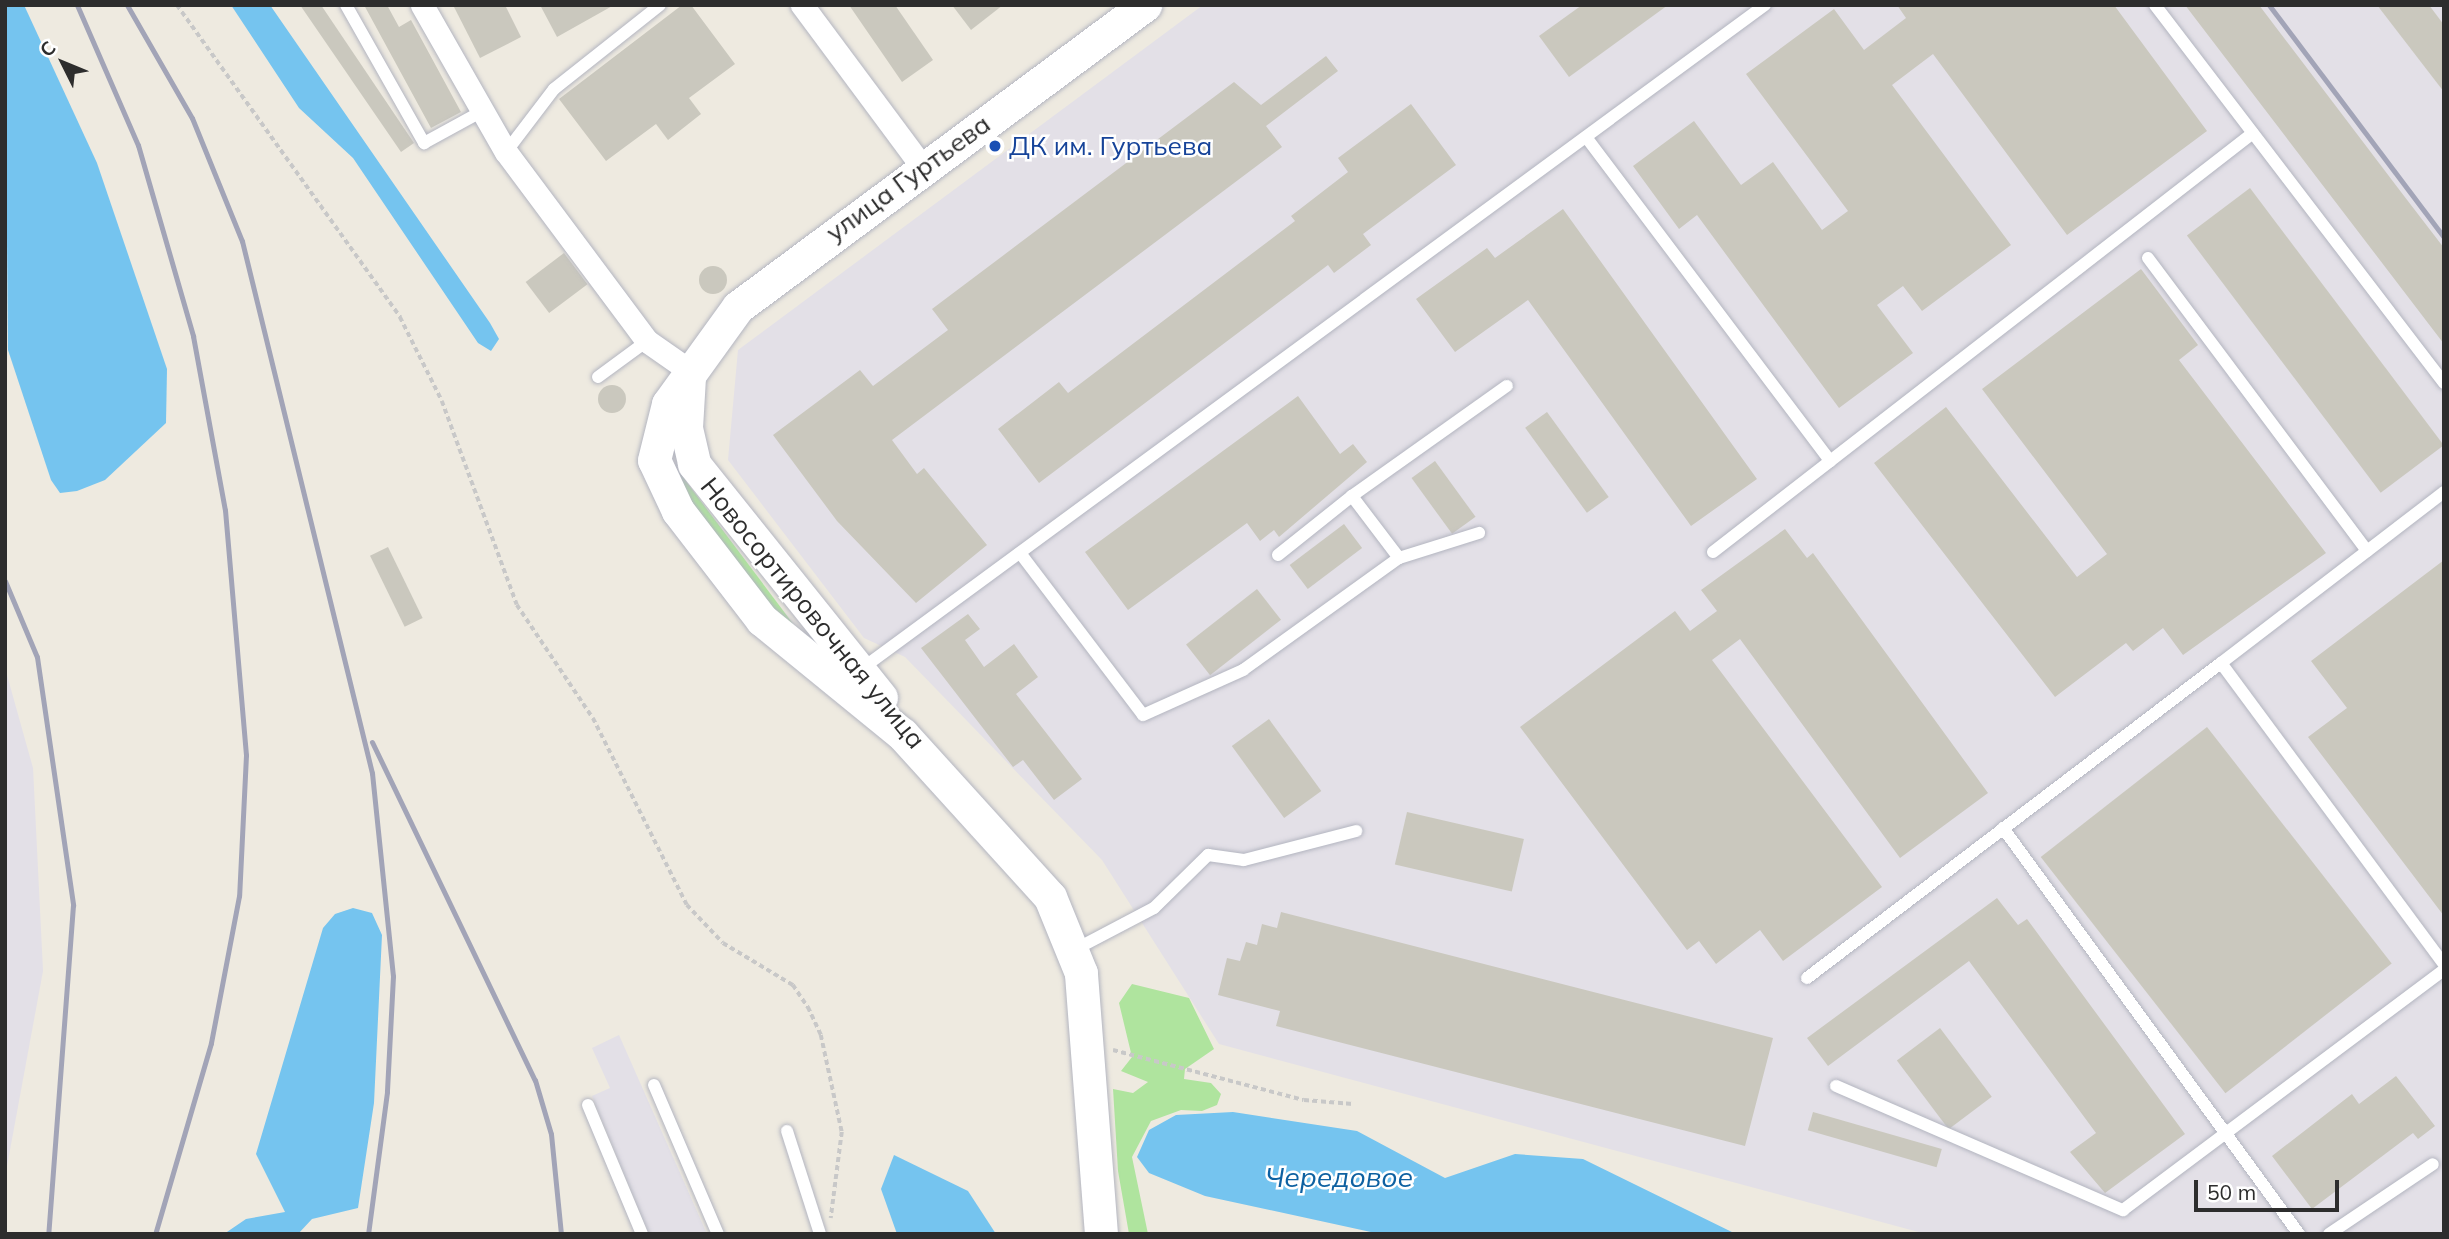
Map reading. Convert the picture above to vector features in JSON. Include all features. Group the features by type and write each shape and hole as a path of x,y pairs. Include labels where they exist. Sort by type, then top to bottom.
{"main road":[{"name":"улица Гуртьева","path":"690,371 738,307 923,167 1145,5"},
{"name":"Новосортировочная улица","path":"690,371 686,428 694,464 939,770"},
{"name":"Новосортировочная улица","path":"690,371 668,404 657,438 659,481 762,620 872,705 939,770 1032,870 1074,950 1101,1234"}],"street":[{"path":"422,5 479,113 506,152 647,341 690,371"},
{"path":"802,5 923,167"}],"lane":[{"path":"346,5 424,143 479,113"},
{"path":"506,152 554,89 660,5"},
{"path":"860,671 1765,5"},
{"path":"2155,5 2444,383"},
{"path":"1713,552 2253,133"},
{"path":"1586,137 1830,461"},
{"path":"2148,258 2367,551"},
{"path":"598,377 647,341"},
{"path":"1278,555 1352,496 1507,386"},
{"path":"1807,978 2444,492"},
{"path":"1352,496 1399,558"},
{"path":"1020,553 1143,715 1243,670 1399,558 1479,533"},
{"path":"2221,663 2444,964"},
{"path":"2003,828 2222,1136 2300,1234"},
{"path":"1074,950 1154,908 1208,855 1244,860 1356,831"},
{"path":"1836,1086 2123,1210 2444,970"},
{"path":"654,1085 718,1234"},
{"path":"588,1105 642,1234"},
{"path":"787,1131 820,1234"},
{"path":"2329,1234 2433,1164"}],"path":[{"path":"177,5 400,317 442,401 517,605 593,718 687,905 723,943 793,985 807,1006 824,1047 842,1132 839,1186 829,1222"},
{"path":"1132,1055 1304,1100 1353,1104"}],"shaded area":[{"path":"1203,5 2444,5 2444,1234 1926,1234 1219,1044 1102,860 905,657 864,638 728,460 738,350"},
{"path":"5,668 33,768 43,971 5,1177"},
{"path":"619,1035 707,1234 649,1234 592,1096 610,1088 592,1048"}],"green space":[{"path":"667,463 673,464 806,641 749,594"},
{"path":"1132,984 1189,998 1214,1049 1185,1069 1184,1079 1211,1083 1221,1094 1217,1105 1202,1111 1181,1110 1151,1121 1132,1157 1148,1234 1129,1234 1118,1171 1113,1089 1133,1093 1148,1082 1121,1071 1132,1057 1119,1003"}],"water":[{"path":"5,5 24,5 97,163 167,369 166,423 105,480 77,491 60,493 51,480 8,350"},
{"path":"231,5 270,5 490,323 499,339 491,351 478,343 353,158 299,108"},
{"path":"353,908 372,913 382,935 374,1103 358,1208 312,1219 298,1234 224,1234 246,1219 285,1212 256,1154 323,928 335,914"},
{"name":"Чередовое","path":"1233,1112 1357,1131 1445,1178 1515,1154 1583,1159 1736,1234 1380,1234 1205,1196 1149,1173 1137,1157 1149,1130 1176,1115"},
{"path":"894,1155 968,1191 996,1234 897,1234 881,1189"}],"building":[{"path":"300,5 321,5 414,143 401,152"},
{"path":"364,5 387,5 399,27 411,20 461,112 431,128"},
{"path":"453,5 505,5 521,37 480,58"},
{"path":"540,5 614,5 557,37"},
{"path":"682,5 691,5 735,64 689,98 701,114 668,140 656,124 606,161 559,99"},
{"path":"849,5 895,5 933,60 902,82"},
{"path":"952,5 1003,5 971,30"},
{"path":"1582,5 1668,5 1569,77 1539,36"},
{"path":"1897,5 2114,5 2207,131 2067,235 1933,54 1892,85 2011,245 1922,311 1903,286 1877,305 1913,353 1839,408 1697,215 1679,229 1633,166 1694,121 1741,185 1773,162 1822,230 1848,211 1746,74 1834,9 1864,50 1906,18"},
{"path":"2185,5 2259,5 2444,248 2444,344"},
{"path":"2377,5 2429,5 2444,25 2444,92"},
{"path":"1326,56 1338,71 1266,126 1282,147 892,440 917,474 924,468 987,545 916,603 837,521 773,435 860,370 873,386 948,330 932,309 1234,82 1261,105"},
{"path":"1411,104 1456,165 1363,234 1371,245 1334,273 1328,265 1039,483 998,429 1059,382 1068,393 1295,221 1291,216 1348,172 1338,158"},
{"path":"2250,188 2444,445 2381,493 2187,236"},
{"path":"1563,209 1757,479 1691,526 1528,300 1455,352 1416,299 1487,248 1495,258"},
{"path":"564,253 587,284 549,313 526,282"},
{"path":"713,266 723,270 727,280 723,290 713,294 703,290 699,280 703,270"},
{"path":"2141,269 2198,345 2179,360 2326,553 2183,655 2163,628 2133,651 2126,643 2055,697 1874,463 1946,407 2077,577 2107,554 1982,389"},
{"path":"612,385 622,389 626,399 622,409 612,413 602,409 598,399 602,389"},
{"path":"1298,396 1340,454 1353,444 1367,462 1279,537 1274,530 1260,541 1247,523 1128,610 1085,552"},
{"path":"1547,412 1609,497 1587,513 1525,428"},
{"path":"1435,461 1476,517 1452,534 1412,478"},
{"path":"1344,524 1362,548 1308,589 1290,565"},
{"path":"1785,529 1807,558 1813,553 1988,793 1900,858 1740,639 1712,660 1882,887 1783,961 1760,930 1716,964 1699,941 1687,950 1520,727 1675,611 1690,631 1717,611 1701,590"},
{"path":"388,547 423,618 405,627 370,556"},
{"path":"2444,560 2444,916 2308,737 2347,708 2311,661"},
{"path":"1257,589 1281,620 1210,675 1186,644"},
{"path":"968,614 980,629 965,640 984,667 1014,644 1038,677 1016,694 1082,779 1054,800 1023,760 1013,767 921,648"},
{"path":"1269,719 1321,791 1284,818 1232,746"},
{"path":"2207,727 2392,963 2225,1093 2041,857"},
{"path":"1407,812 1524,839 1512,892 1395,865"},
{"path":"1997,898 2018,925 2027,919 2185,1134 2105,1193 2070,1152 2096,1133 1969,961 1828,1066 1807,1038"},
{"path":"1281,912 1773,1038 1745,1146 1276,1026 1280,1011 1218,995 1227,958 1240,961 1246,942 1257,945 1262,924 1277,928"},
{"path":"1940,1028 1992,1097 1949,1129 1897,1060"},
{"path":"2396,1076 2435,1126 2418,1139 2413,1133 2312,1209 2272,1156 2352,1094 2359,1104"},
{"path":"1813,1112 1942,1149 1937,1167 1808,1130"}],"railway":[{"path":"77,5 138,145 193,336 225,510 246,755 239,896 211,1043 155,1234"},
{"path":"127,5 192,118 242,241 372,773 393,976 387,1092 368,1234"},
{"path":"2269,5 2444,237"},
{"path":"5,581 37,657 73,905 48,1234"},
{"path":"372,742 535,1080 551,1134 561,1234"}],"place":[{"name":"ДК им. Гуртьева","path":"995,146"}]}
